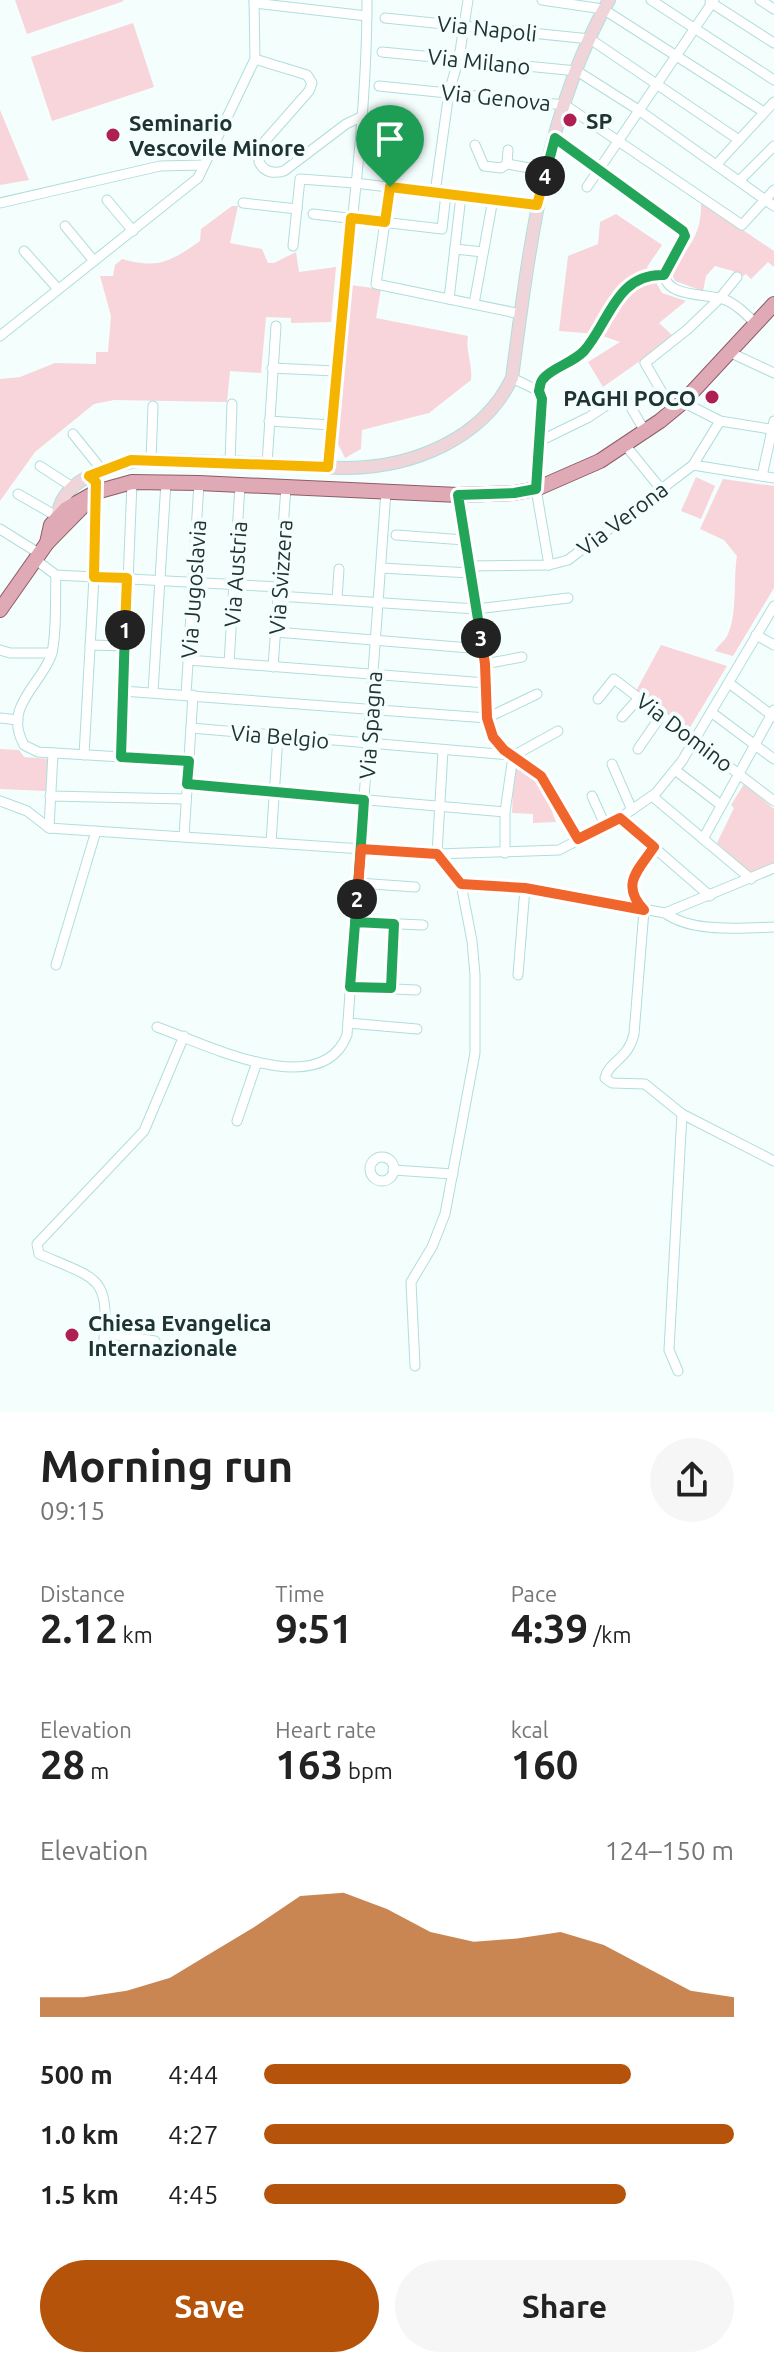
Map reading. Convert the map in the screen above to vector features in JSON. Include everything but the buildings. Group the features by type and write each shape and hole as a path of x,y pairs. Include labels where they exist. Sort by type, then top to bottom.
{"main road":[{"path":"0,610 41,552 51,525 63,520 75,502 96,492 132,482 458,495 536,489 573,474 646,433 678,407 774,304"}],"street":[{"path":"331,467 335,371 363,116 367,0"},
{"path":"313,214 442,229 441,193 449,92 459,58 468,0"},
{"path":"542,0 606,4 677,56 764,112"},
{"path":"651,0 774,80"},
{"path":"760,0 774,9"},
{"path":"0,336 198,178 255,59 254,1 367,16"},
{"path":"587,187 711,1 774,43"},
{"path":"63,520 61,503 74,488 89,476 127,461 365,467 403,460 459,438 493,410 512,378 537,205 555,138 577,71 606,4"},
{"name":"Via Napoli","path":"385,18 590,39"},
{"path":"590,39 739,140"},
{"name":"Via Milano","path":"382,52 577,71"},
{"path":"255,59 307,75 312,83 309,91 262,146 259,162 266,170 273,173 284,171 346,124 363,116"},
{"path":"577,71 640,111 774,206"},
{"name":"Via Genova","path":"379,86 565,105"},
{"path":"716,165 774,102"},
{"path":"565,105 742,225 774,190"},
{"path":"555,138 685,233 664,275"},
{"path":"475,145 484,166 501,168 507,164 546,171"},
{"path":"739,181 774,146"},
{"path":"507,164 508,150"},
{"path":"0,203 160,166 204,165"},
{"path":"293,246 300,179 537,205"},
{"path":"390,187 376,284 521,314"},
{"path":"449,299 461,196"},
{"path":"474,304 493,199"},
{"path":"107,200 133,231"},
{"path":"243,203 297,209"},
{"path":"65,226 94,261"},
{"path":"455,249 483,252"},
{"path":"24,251 58,289"},
{"path":"664,275 676,290 720,298 755,323"},
{"path":"512,378 539,391 543,379 583,353 604,316 627,288 645,276 664,275"},
{"path":"737,277 688,329 645,363 678,407 720,421 772,425 762,476"},
{"path":"267,464 276,326"},
{"path":"729,352 774,373"},
{"path":"272,368 335,371"},
{"name":"Via Verona","path":"539,391 542,399 536,489 549,565"},
{"path":"538,442 589,417 623,394 646,433"},
{"path":"230,463 232,404"},
{"path":"151,460 153,406"},
{"path":"269,421 331,425"},
{"path":"720,421 693,465 774,478"},
{"path":"73,434 102,470"},
{"path":"626,446 661,489"},
{"name":"Via Verona","path":"381,568 470,569 549,565 568,560 693,465"},
{"path":"40,466 74,488"},
{"path":"84,755 96,492 96,482 89,476"},
{"path":"121,757 132,482"},
{"path":"153,692 166,482"},
{"name":"Via Jugoslavia","path":"184,837 191,728 188,660 199,483"},
{"name":"Via Austria","path":"229,663 240,485"},
{"name":"Via Svizzera","path":"273,667 286,487"},
{"name":"Via Spagna","path":"157,1027 257,1062 293,1068 316,1066 342,1049 348,1023 386,491"},
{"path":"18,494 63,520"},
{"path":"458,495 485,664 487,718 493,737 547,784 578,839"},
{"path":"0,529 41,552 56,575 52,653 20,706 19,734 24,745 29,750 53,753 189,761"},
{"path":"396,535 465,540"},
{"path":"337,599 339,569"},
{"path":"56,575 235,584 337,599 476,609 568,598"},
{"path":"0,801 18,806 49,828 437,854 553,851 620,818 652,796 675,770 695,739 774,606"},
{"path":"276,632 482,649"},
{"path":"756,635 774,645"},
{"path":"90,645 125,646"},
{"path":"0,650 10,653 52,653"},
{"path":"485,664 522,657"},
{"path":"188,660 486,683"},
{"name":"Via Domino","path":"598,699 614,679 774,801"},
{"path":"703,839 773,714 729,683"},
{"path":"123,691 487,718 537,694"},
{"path":"622,717 639,698"},
{"path":"711,712 774,759"},
{"path":"638,749 662,714"},
{"path":"0,718 18,720"},
{"name":"Via Belgio","path":"191,728 513,756"},
{"path":"513,756 558,731"},
{"path":"271,843 278,736"},
{"path":"415,1366 411,1282 441,1225 475,1053 472,941 461,884 437,854 443,750"},
{"path":"49,828 53,753"},
{"path":"505,853 505,812 513,756"},
{"path":"612,764 632,810"},
{"path":"675,770 721,805"},
{"path":"187,784 505,812"},
{"path":"50,796 186,799"},
{"path":"592,796 605,825"},
{"path":"652,796 751,879"},
{"path":"620,818 710,896"},
{"path":"56,965 96,831"},
{"path":"654,847 632,878 633,895 644,910 634,1034 628,1053 608,1069 605,1078 612,1083 645,1084 682,1114 774,1161"},
{"path":"665,913 774,868"},
{"path":"358,883 415,887"},
{"path":"461,884 525,888 665,913 676,921 708,926 774,927"},
{"path":"518,975 525,888"},
{"path":"355,922 423,925"},
{"path":"391,988 394,924"},
{"path":"350,987 416,990"},
{"path":"348,1023 417,1029"},
{"path":"103,1350 103,1296 97,1281 39,1254 37,1244 144,1131 184,1036"},
{"path":"237,1121 257,1062"},
{"path":"678,1371 669,1350 682,1114"},
{"path":"393,1170 453,1174"},
{"path":"104,1333 155,1341"}],"shaded area":[{"path":"15,0 123,0 124,1 27,34"},
{"path":"133,23 154,87 52,121 31,57"},
{"path":"0,110 29,180 0,185"},
{"path":"701,202 774,251 774,267 768,262 751,279 746,274 740,278 733,271 715,266 706,276 703,291 675,281 671,272 697,232"},
{"path":"232,206 238,206 230,243 262,249 268,263 296,252 299,272 336,267 331,322 291,323 291,318 266,317 261,373 230,371 227,402 114,400 94,404 35,452 0,501 0,379 20,377 55,363 96,364 96,352 108,352 111,316 100,276 113,276 115,265 122,259 155,263 172,259 200,241 201,229"},
{"path":"616,214 662,245 647,267 662,293 686,301 659,323 674,337 603,387 588,362 620,342 597,334 559,331 568,256 598,244 600,222"},
{"path":"350,285 381,289 376,318 468,336 471,380 429,413 362,430 361,449 345,458 337,442"},
{"path":"696,477 715,486 701,519 681,511"},
{"path":"723,479 774,486 774,588 733,656 715,651 727,636 733,618 737,556 724,540 700,529"},
{"path":"661,645 727,666 689,729 636,691"},
{"path":"0,749 19,750 24,757 51,759 46,791 0,789"},
{"path":"516,766 537,783 556,822 533,823 533,814 512,813"},
{"path":"744,784 774,809 774,863 752,874 717,843 734,808 731,805"}],"place":[{"name":"SP","path":"570,120"},
{"name":"Seminario Vescovile Minore","path":"113,135"},
{"name":"PAGHI POCO","path":"712,397"},
{"name":"Chiesa Evangelica Internazionale","path":"72,1335"}],"route":[{"path":"555,138 685,234 664,275 645,276 627,288 604,316 583,353 543,379 539,391 542,399 536,489 458,495 485,664 488,724 493,737 504,750 541,776 578,839 620,818 654,847 632,878 633,895 644,910 525,888 461,884 437,854 361,849 355,922 394,924 391,988 350,987 364,800 187,784 189,761 121,757 127,578 94,577 96,482 89,476 131,460 328,467 351,218 385,222 390,187 537,205 555,138"}]}
